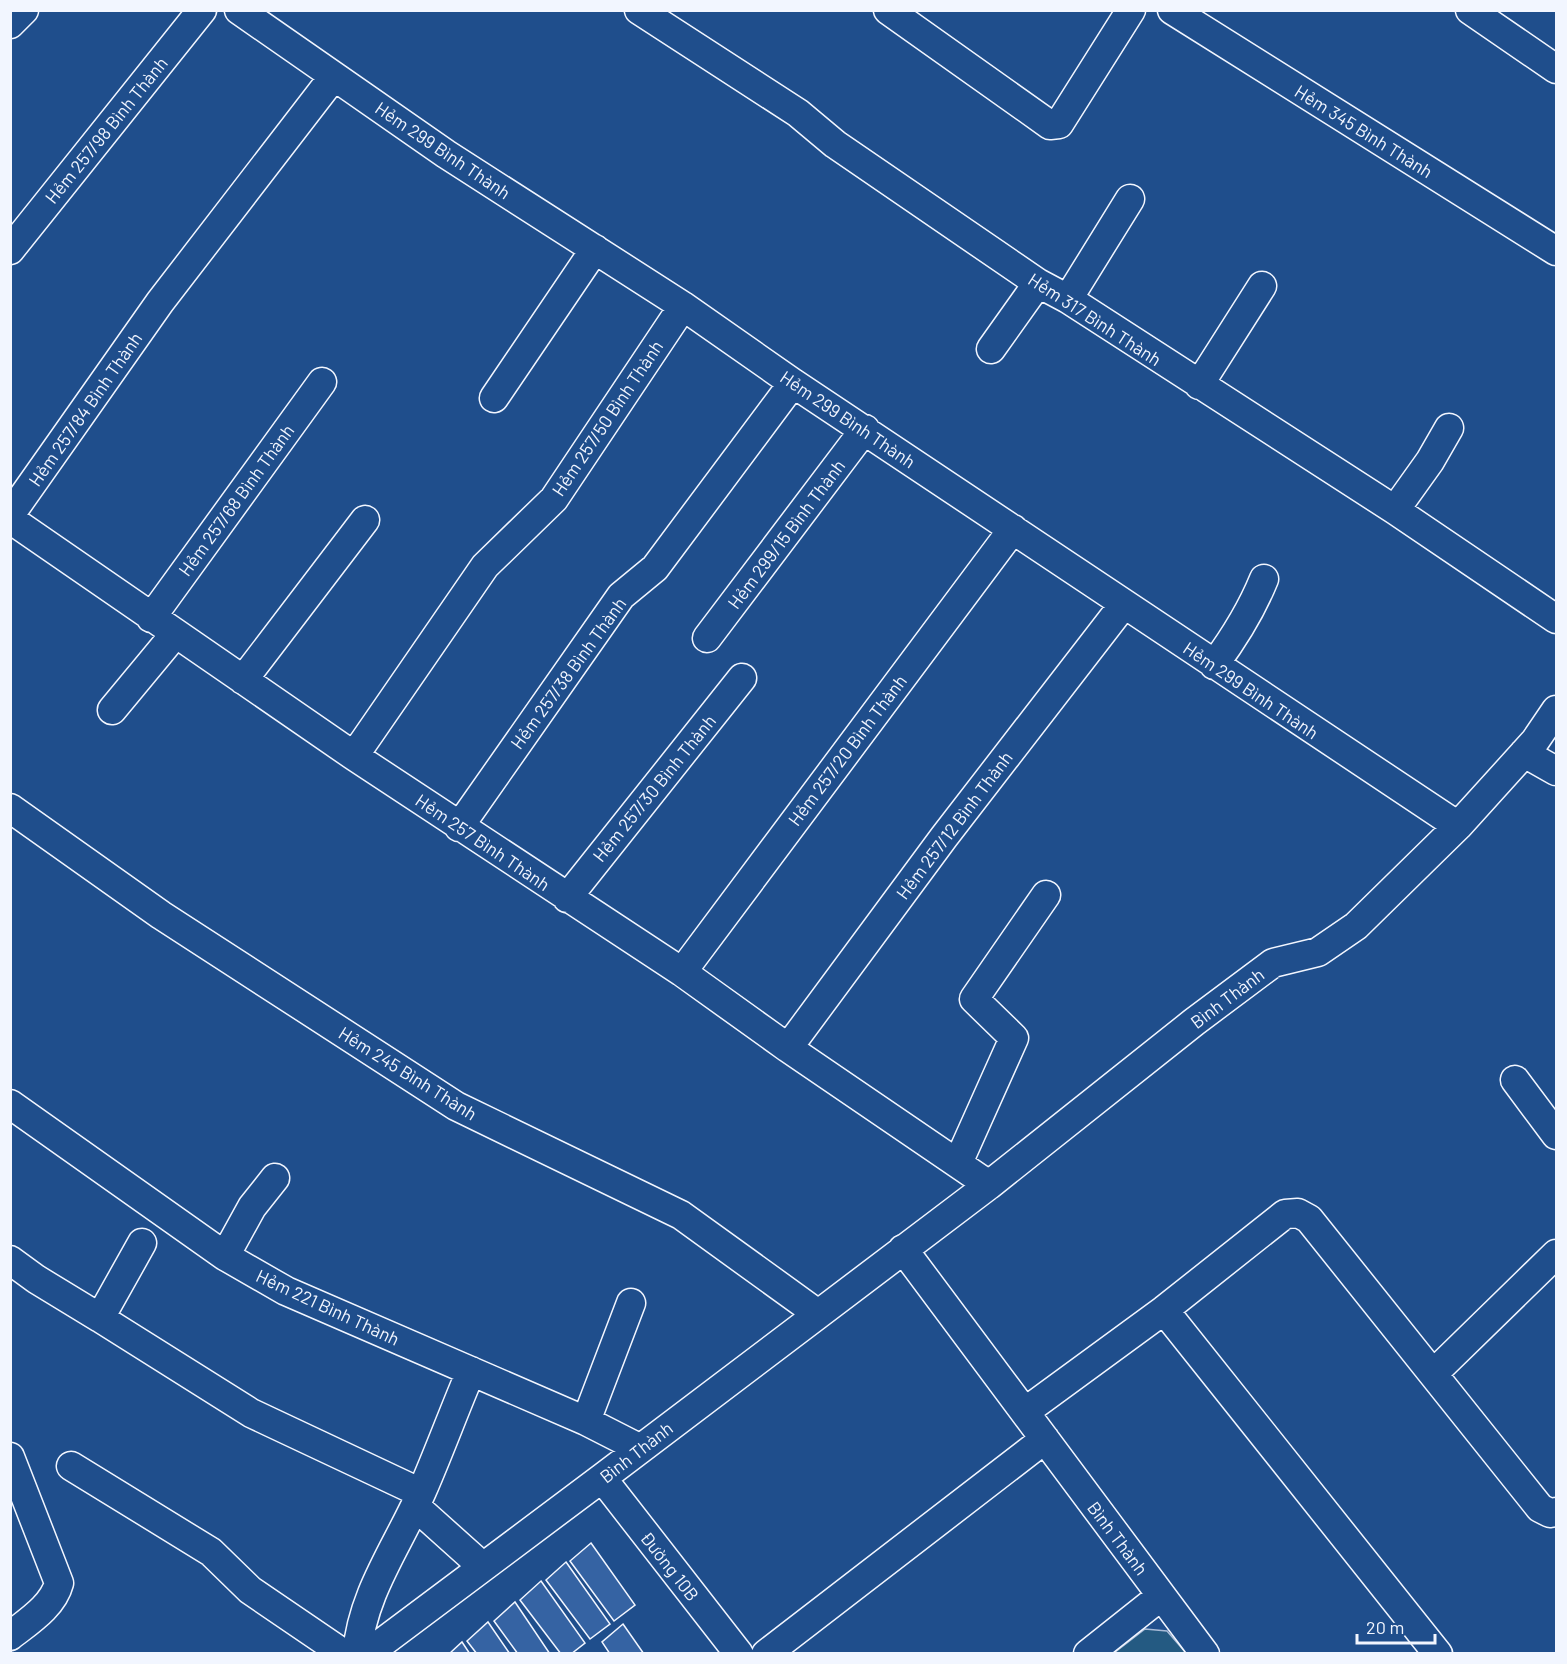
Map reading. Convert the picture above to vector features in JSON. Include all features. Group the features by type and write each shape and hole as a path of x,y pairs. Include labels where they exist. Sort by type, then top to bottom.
{"street":[{"path":"10,24 24,10"},
{"name":"Hẻm 257/98 Bình Thành","path":"10,250 202,10"},
{"name":"Hẻm 299 Bình Thành","path":"239,10 446,154 683,306 793,383 1458,826"},
{"name":"Hẻm 317 Bình Thành","path":"639,10 798,113 835,144 1038,283 1068,299 1395,510 1557,619"},
{"path":"888,10 1050,125 1059,124 1131,10"},
{"name":"Hẻm 345 Bình Thành","path":"1172,10 1557,251"},
{"path":"1470,10 1557,69"},
{"name":"Hẻm 257/84 Bình Thành","path":"10,518 160,302 334,76"},
{"path":"1068,299 1130,199"},
{"path":"494,398 595,249"},
{"path":"991,348 1038,283"},
{"path":"1200,385 1262,286"},
{"name":"Hẻm 257/50 Bình Thành","path":"354,756 485,566 554,499 683,306"},
{"name":"Hẻm 257/68 Bình Thành","path":"151,618 322,382"},
{"name":"Hẻm 257/38 Bình Thành","path":"459,826 621,596 654,568 793,383"},
{"path":"1395,510 1449,428"},
{"name":"Hẻm 299/15 Bình Thành","path":"707,638 865,429"},
{"name":"Hẻm 257 Bình Thành","path":"10,518 151,618 354,756 682,972 788,1048 989,1185"},
{"path":"243,680 365,520"},
{"name":"Hẻm 257/20 Bình Thành","path":"682,972 1012,529"},
{"path":"1214,665 1234,638 1254,604 1264,579"},
{"name":"Hẻm 257/12 Bình Thành","path":"788,1048 944,837 1124,604"},
{"path":"112,710 175,634"},
{"name":"Hẻm 257/30 Bình Thành","path":"567,897 742,678"},
{"name":"Bình Thành","path":"367,1653 989,1185 1194,1022 1273,963 1318,952 1356,926 1458,826 1535,741 1557,710"},
{"path":"1524,753 1557,771"},
{"name":"Hẻm 245 Bình Thành","path":"10,808 161,915 456,1106 681,1215 818,1314"},
{"path":"958,1162 1014,1038 974,999 1046,895"},
{"path":"1515,1080 1557,1136"},
{"name":"Hẻm 221 Bình Thành","path":"10,1104 225,1256 286,1291 586,1421 639,1448"},
{"path":"225,1256 252,1207 275,1178"},
{"path":"1026,1412 1164,1310 1285,1214 1298,1213 1310,1219 1540,1508 1550,1513 1557,1512"},
{"path":"100,1318 142,1243"},
{"name":"Bình Thành","path":"903,1249 1205,1653"},
{"path":"1433,1374 1557,1254"},
{"path":"10,1260 36,1279 251,1413 418,1499 483,1567"},
{"path":"586,1421 631,1303"},
{"path":"1164,1310 1438,1653"},
{"path":"357,1653 359,1628 372,1591 418,1499 471,1371"},
{"path":"765,1653 1045,1439"},
{"path":"10,1457 59,1583 56,1595 48,1604 10,1636"},
{"path":"71,1466 210,1552 250,1590 344,1653"},
{"name":"Đường 10B","path":"602,1478 739,1653"},
{"path":"1088,1653 1161,1596"}],"shaded area":[{"path":"1145,1629 1167,1631 1186,1653 1114,1653"}],"building":[{"path":"591,1543 635,1605 614,1621 570,1561"},
{"path":"566,1562 610,1624 590,1639 546,1580"},
{"path":"541,1581 585,1643 571,1654 561,1654 520,1600"},
{"path":"515,1602 550,1654 518,1654 494,1621"},
{"path":"488,1622 510,1654 477,1654 467,1641"},
{"path":"623,1624 644,1654 610,1654 602,1642"},
{"path":"462,1642 470,1654 449,1654"}]}
